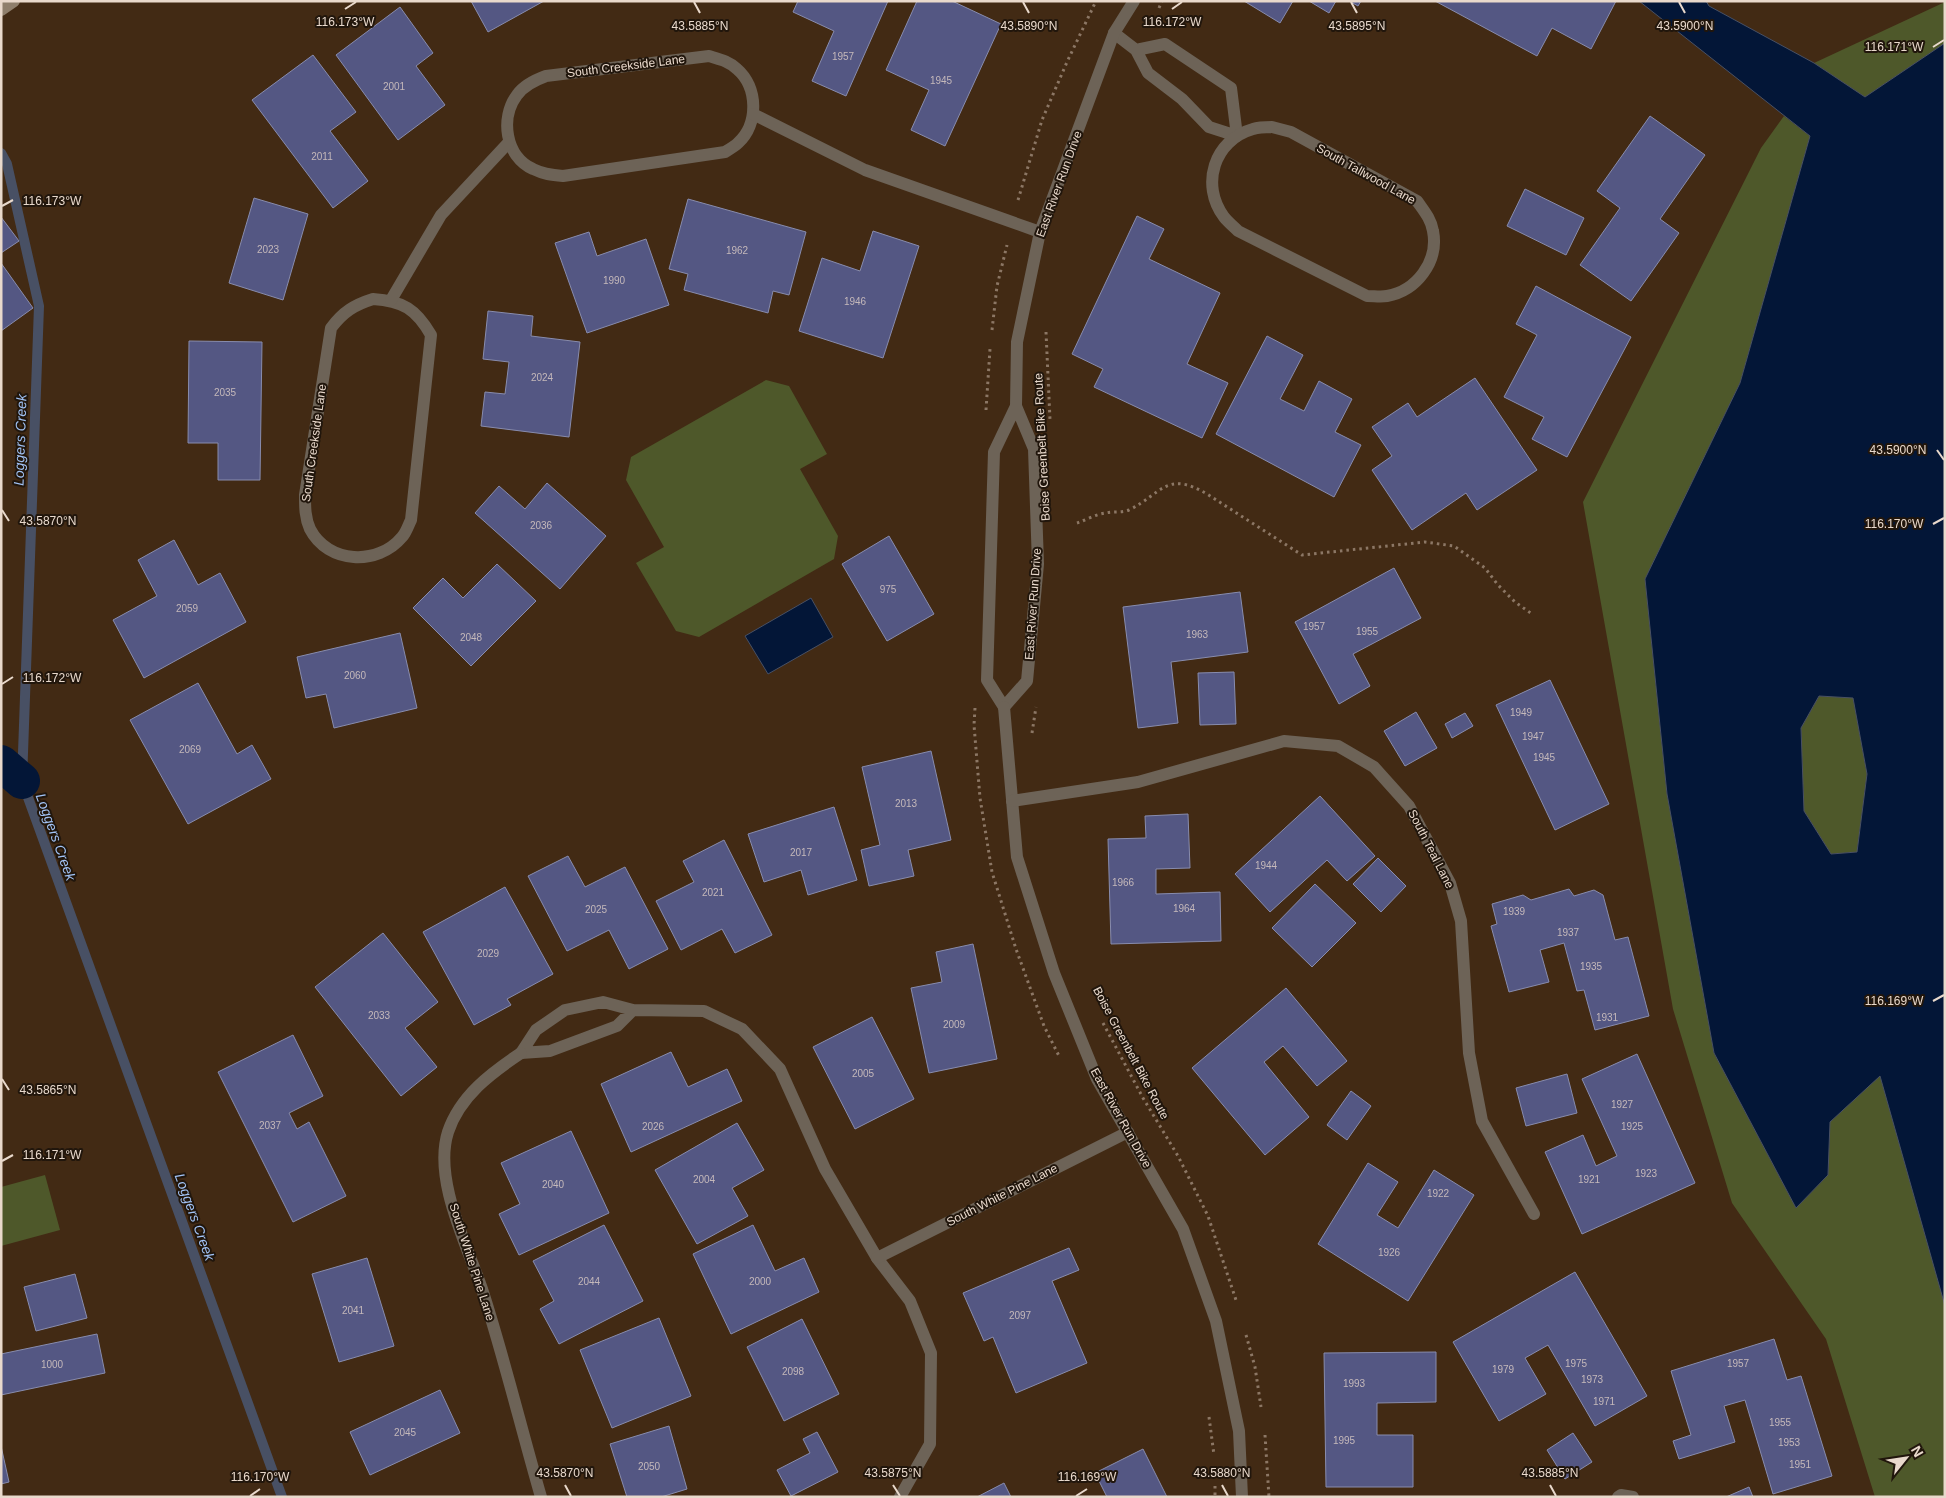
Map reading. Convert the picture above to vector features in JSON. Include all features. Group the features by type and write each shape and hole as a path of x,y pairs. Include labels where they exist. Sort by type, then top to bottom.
{"main road":[{"path":"1,10 14,1"}],"street":[{"name":"East River Run Drive","path":"1004,707 1027,681 1038,564 1034,449 1016,406 1017,342 1040,232 1114,33 1134,1"},
{"path":"1114,33 1136,50 1148,73 1182,99 1209,128 1237,136 1231,88 1165,44 1136,50"},
{"name":"South Creekside Lane","path":"709,56 724,60 738,69 748,82 753,98 753,114 748,129 739,142 725,152 563,176 546,175 531,168 518,157 510,142 506,125 509,109 518,94 530,82 546,76 709,56"},
{"path":"753,114 865,170 1040,232"},
{"name":"South Tallwood Lane","path":"1272,127 1290,132 1417,201 1428,215 1434,232 1434,250 1428,268 1417,282 1402,292 1385,297 1367,296 1238,231 1224,218 1215,202 1211,184 1214,165 1223,148 1237,136 1254,128 1272,127"},
{"path":"391,300 441,215 510,142"},
{"name":"South Creekside Lane","path":"373,299 391,300 408,307 422,319 431,335 414,503 411,520 402,537 389,549 373,556 355,559 337,554 322,544 311,530 305,513 305,495 331,328 342,314 356,304 373,299"},
{"name":"East River Run Drive","path":"1016,406 994,452 987,680 1004,707 1017,857 1054,973 1098,1078 1183,1229 1216,1321 1239,1431 1242,1497"},
{"name":"South Teal Lane","path":"1012,800 1138,782 1284,741 1338,746 1374,768 1409,806 1450,883 1461,920 1469,1053 1482,1121 1534,1214"},
{"name":"South White Pine Lane","path":"541,1497 482,1289 454,1216 444,1161 448,1132 464,1101 490,1074 522,1053 536,1030 565,1010 603,1002 632,1010 704,1011 742,1029 780,1069 825,1169 877,1258 910,1301 930,1353 930,1444 900,1497"},
{"name":"South White Pine Lane","path":"522,1053 550,1051 617,1026 632,1010"},
{"name":"South White Pine Lane","path":"877,1258 1128,1132"},
{"path":"1618,1497 1621,1495 1632,1497"}],"path":[{"path":"992,336 997,286 1012,222 1042,120 1096,1"},
{"path":"1158,9 1162,1"},
{"name":"Boise Greenbelt Bike Route","path":"1047,326 1050,421"},
{"path":"986,411 991,346"},
{"path":"1077,523 1104,513 1127,511 1167,485 1178,483 1194,487 1207,494 1302,555 1425,542 1454,546 1485,568 1515,602 1532,614"},
{"path":"1032,736 1038,697"},
{"path":"975,706 974,725 980,798 992,872 1016,948 1044,1026 1061,1060"},
{"name":"Boise Greenbelt Bike Route","path":"1099,1014 1143,1098 1178,1156 1208,1216 1237,1301"},
{"path":"1245,1330 1255,1367 1262,1412"},
{"path":"1208,1411 1214,1458"},
{"path":"1265,1430 1268,1448 1269,1497"},
{"path":"1214,1477 1215,1497"}],"green space":[{"path":"1945,2 1945,43 1865,97 1814,63"},
{"path":"1784,116 1810,136 1740,383 1645,579 1667,794 1714,1053 1796,1208 1828,1175 1830,1122 1880,1075 1945,1294 1945,1497 1875,1497 1826,1339 1732,1203 1673,1009 1583,502 1761,148"},
{"path":"766,380 789,386 827,454 800,469 838,536 834,559 699,637 676,631 636,563 664,547 626,480 631,457"},
{"path":"1819,696 1853,697 1867,774 1857,852 1831,854 1804,811 1801,728"},
{"path":"45,1175 60,1230 1,1246 1,1187"}],"water":[{"path":"1639,1 1706,1 1709,6 1814,63 1865,97 1945,43 1945,1306 1880,1076 1830,1122 1828,1175 1796,1208 1714,1053 1667,794 1645,579 1740,383 1810,136","holes":["1819,696 1853,698 1867,774 1857,852 1831,854 1804,811 1801,728"]},
{"path":"811,598 833,637 768,674 745,636"}],"building":[{"path":"471,1 544,1 488,32"},
{"path":"798,1 888,1 846,96 812,81 834,31 793,12"},
{"path":"917,1 952,1 1001,24 945,146 911,130 929,90 886,70"},
{"path":"1244,1 1293,1 1280,23"},
{"path":"1309,1 1336,1 1329,13"},
{"path":"1349,1 1361,1 1358,6"},
{"path":"1435,1 1616,1 1591,49 1552,28 1537,56"},
{"path":"400,7 433,53 416,66 445,105 398,140 336,55"},
{"path":"313,55 356,112 330,131 368,181 333,208 252,100"},
{"path":"1650,116 1705,155 1660,219 1679,233 1631,301 1580,265 1620,208 1597,191"},
{"path":"1525,189 1584,218 1566,255 1507,226"},
{"path":"254,198 308,214 283,300 229,283"},
{"path":"688,199 806,232 789,295 773,291 768,313 684,290 688,274 669,269"},
{"path":"1137,216 1164,229 1149,259 1220,293 1187,364 1228,383 1202,438 1094,387 1103,369 1072,354"},
{"path":"1,217 19,241 1,253"},
{"path":"873,231 919,246 883,358 799,331 822,258 860,271"},
{"path":"589,232 597,256 646,239 669,305 587,333 555,243"},
{"path":"1,263 33,308 1,331"},
{"path":"1536,286 1631,337 1567,457 1532,439 1544,417 1504,397 1537,335 1516,324"},
{"path":"488,311 533,316 531,336 580,342 569,437 481,426 485,392 505,394 509,362 483,359"},
{"path":"1267,336 1303,355 1280,399 1304,411 1319,381 1352,399 1335,432 1361,445 1334,497 1216,434"},
{"path":"189,341 262,342 260,480 218,480 218,443 188,443"},
{"path":"1475,378 1537,470 1477,510 1466,493 1412,530 1372,470 1392,456 1372,427 1408,403 1417,417"},
{"path":"547,483 606,536 560,589 475,513 499,486 525,509"},
{"path":"889,536 934,614 887,641 842,564"},
{"path":"174,540 198,585 220,573 246,622 144,678 113,620 157,596 138,560"},
{"path":"497,564 536,601 471,666 413,608 443,578 463,598"},
{"path":"1394,568 1421,618 1353,654 1370,686 1339,704 1295,622"},
{"path":"1240,592 1248,652 1171,662 1178,723 1138,728 1123,607"},
{"path":"400,633 417,708 334,728 326,694 306,698 297,657"},
{"path":"1234,672 1236,724 1200,725 1198,673"},
{"path":"1550,680 1609,804 1555,830 1496,705"},
{"path":"198,683 237,754 252,745 271,779 188,824 130,720"},
{"path":"1416,712 1437,748 1405,766 1384,731"},
{"path":"1465,713 1473,726 1452,738 1445,724"},
{"path":"931,751 951,840 908,850 914,876 869,886 861,850 880,845 862,767"},
{"path":"1320,796 1375,856 1347,881 1327,860 1270,912 1235,874"},
{"path":"834,807 857,880 808,895 801,870 764,882 748,834"},
{"path":"1188,814 1190,868 1156,869 1156,894 1220,892 1221,941 1111,944 1108,839 1146,838 1145,816"},
{"path":"724,840 772,935 735,953 722,929 681,950 656,901 694,882 683,861"},
{"path":"568,856 585,887 625,867 668,949 629,969 609,930 567,951 528,876"},
{"path":"1378,858 1406,886 1381,912 1353,884"},
{"path":"1315,884 1356,923 1312,967 1272,928"},
{"path":"505,887 553,974 507,999 511,1005 474,1025 423,932"},
{"path":"1569,889 1574,896 1594,890 1603,895 1615,940 1628,937 1649,1016 1595,1030 1584,990 1577,991 1564,943 1540,950 1549,982 1509,992 1491,926 1497,924 1492,904 1523,895 1531,900"},
{"path":"383,933 438,1002 405,1028 437,1067 401,1096 315,987"},
{"path":"973,944 997,1059 929,1073 911,988 942,982 936,952"},
{"path":"1286,988 1347,1061 1317,1086 1283,1046 1264,1062 1309,1117 1265,1155 1192,1068"},
{"path":"872,1017 914,1099 855,1129 813,1047"},
{"path":"293,1035 323,1096 289,1113 297,1129 309,1122 346,1196 293,1222 218,1072"},
{"path":"671,1052 688,1087 727,1069 742,1101 631,1152 601,1084"},
{"path":"1637,1054 1695,1183 1582,1234 1545,1152 1583,1135 1596,1166 1617,1156 1582,1079"},
{"path":"1567,1074 1577,1113 1526,1126 1516,1088"},
{"path":"1351,1091 1371,1106 1347,1140 1327,1125"},
{"path":"737,1123 764,1170 732,1188 748,1216 697,1244 655,1170"},
{"path":"571,1131 609,1213 519,1255 499,1214 520,1204 501,1163"},
{"path":"1368,1163 1398,1182 1377,1215 1398,1228 1434,1170 1474,1195 1408,1301 1318,1244"},
{"path":"604,1225 643,1301 559,1344 540,1309 554,1301 533,1261"},
{"path":"753,1225 775,1271 804,1258 819,1292 731,1334 693,1254"},
{"path":"1069,1248 1079,1270 1052,1281 1087,1363 1016,1393 993,1337 984,1341 963,1293"},
{"path":"367,1258 394,1346 339,1362 312,1274"},
{"path":"1575,1272 1647,1396 1595,1426 1548,1345 1525,1358 1546,1394 1499,1421 1453,1342"},
{"path":"75,1274 87,1318 36,1331 24,1287"},
{"path":"659,1318 691,1396 612,1428 580,1350"},
{"path":"802,1319 839,1394 784,1421 747,1347"},
{"path":"97,1334 105,1373 1,1395 1,1354"},
{"path":"1774,1339 1787,1380 1801,1376 1832,1476 1773,1494 1745,1400 1724,1406 1735,1442 1679,1459 1673,1441 1691,1435 1671,1371"},
{"path":"1436,1352 1436,1402 1377,1403 1377,1435 1413,1435 1413,1487 1326,1487 1324,1353"},
{"path":"440,1390 460,1433 370,1475 350,1432"},
{"path":"669,1426 687,1489 661,1497 627,1497 610,1444"},
{"path":"817,1432 838,1472 791,1496 777,1470 810,1453 803,1439"},
{"path":"1573,1433 1592,1462 1565,1479 1547,1450"},
{"path":"1,1446 9,1482 1,1484"},
{"path":"1143,1449 1167,1497 1107,1497 1095,1473"},
{"path":"1004,1483 1011,1497 977,1497"},
{"path":"1749,1487 1753,1497 1726,1497"}],"waterway":[{"name":"Loggers Creek","path":"1,153 7,164 39,306 22,781 282,1497"},
{"path":"1,763 22,781"}]}
